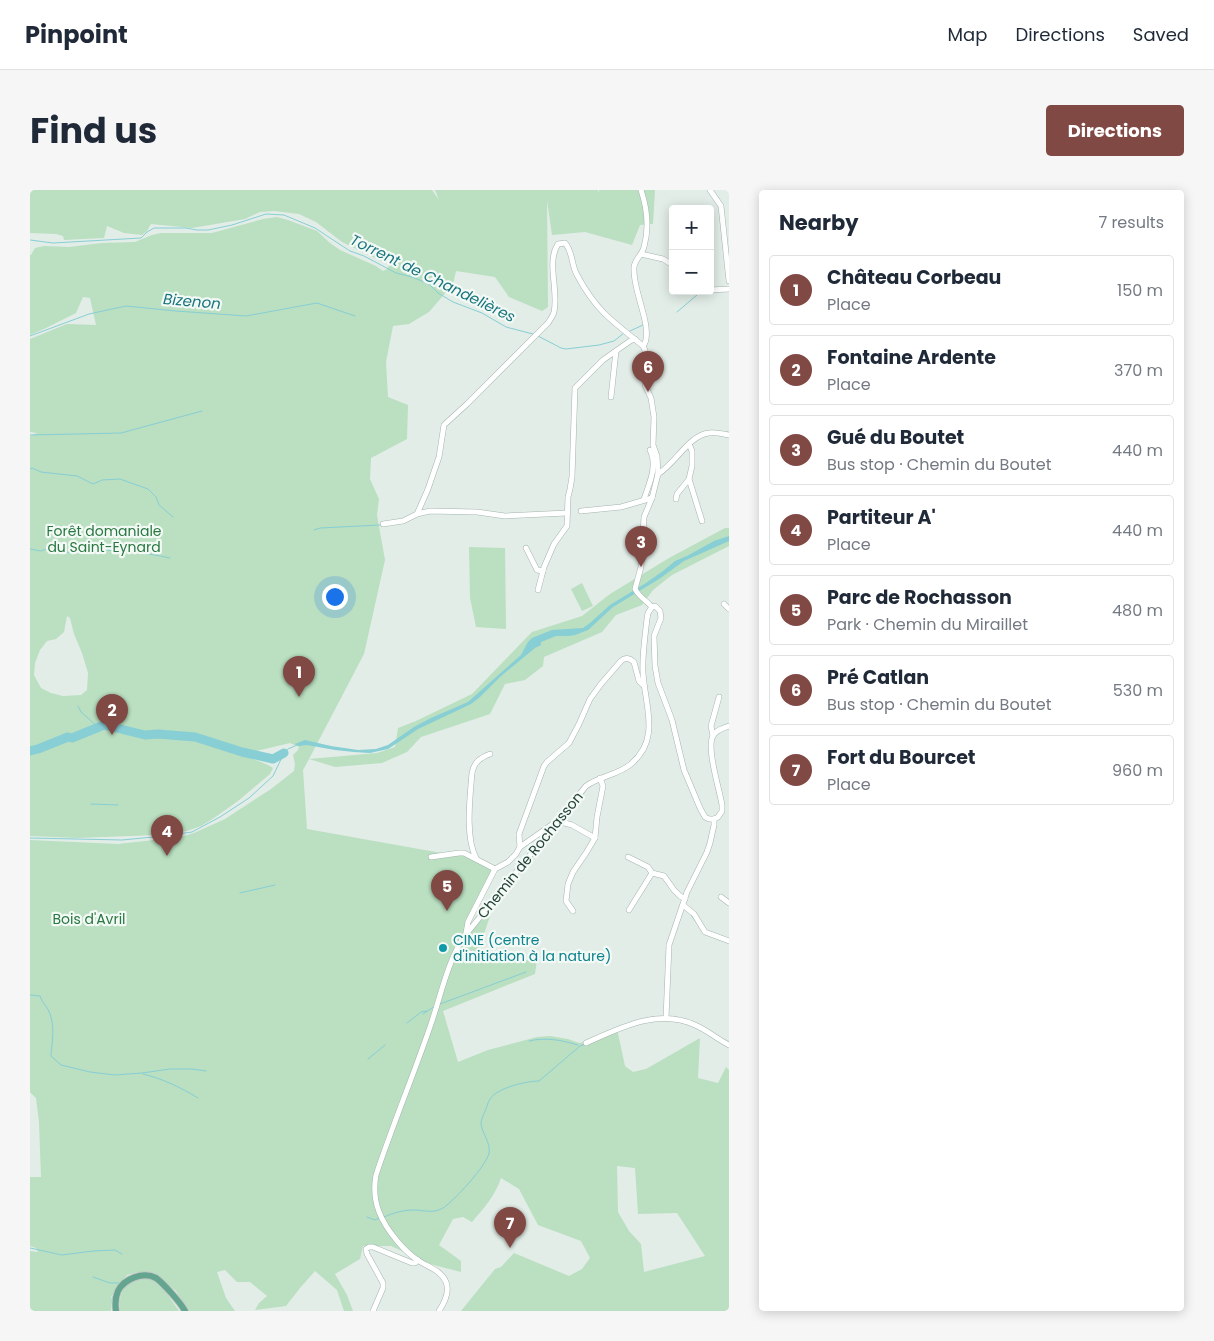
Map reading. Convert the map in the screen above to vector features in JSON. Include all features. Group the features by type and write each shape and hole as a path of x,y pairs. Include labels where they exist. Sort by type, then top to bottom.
{"main road":[{"path":"116,1311 116,1299 122,1286 134,1278 145,1275 154,1277 161,1283 185,1311"}],"street":[{"path":"641,190 645,203 647,224 644,246 641,254 636,259 634,267 635,280 646,325 646,343 643,346"},
{"path":"710,190 721,206 729,281"},
{"path":"417,514 439,457 444,425 548,323 554,313 554,250 558,244 565,243 570,250 571,262 576,275 604,312 643,346 645,350 645,385 651,398 654,417 653,445 657,456 658,474 652,498 644,517 641,567 635,589 652,607 658,608 661,614 654,636 655,666 658,683 672,720 681,759 700,808 705,817 709,819 718,817 722,811 711,741 719,730 729,726"},
{"path":"641,254 663,259 669,263"},
{"path":"714,290 729,289"},
{"path":"538,590 543,571 554,544 567,526 568,497 572,477 576,388 603,360 634,339"},
{"path":"611,398 616,351"},
{"path":"658,474 665,470 699,436 708,433 729,435"},
{"path":"676,499 677,494 689,479 692,466 690,444"},
{"path":"644,499 652,477 653,456 650,450"},
{"path":"689,479 702,521"},
{"path":"582,511 621,507 652,498"},
{"path":"383,524 403,521 417,514 430,511 477,512 505,516 567,513"},
{"path":"526,548 536,570 543,571"},
{"path":"724,604 729,609"},
{"name":"Chemin de Rochasson","path":"440,1311 447,1297 446,1282 439,1272 418,1260 402,1246 381,1217 376,1201 375,1183 383,1154 427,1036 453,958 466,934 586,786 594,780 620,772 632,764 648,742 650,731 642,656 647,619 652,607"},
{"path":"520,847 519,834 544,766 569,742 590,699 601,684 623,659 628,659 636,664 639,681 644,686"},
{"path":"713,736 711,726 719,697"},
{"path":"476,858 470,837 472,773 477,761 490,754"},
{"path":"573,911 566,901 568,884 573,872 595,838 603,786 600,778"},
{"path":"666,1018 668,949 691,882 707,852 714,831 714,819"},
{"path":"466,934 468,922 495,869 512,859 520,847 557,821 572,825 595,838"},
{"path":"431,857 464,853 495,869"},
{"path":"628,857 648,867 652,873 664,876 674,890 685,898"},
{"path":"628,910 652,873"},
{"path":"721,897 729,903"},
{"path":"683,905 694,914 705,932 729,941"},
{"path":"586,1043 626,1026 666,1018 696,1025 719,1040 729,1044"},
{"path":"373,1311 384,1288 366,1249 373,1247 412,1263 418,1260"}],"green space":[{"path":"30,190 432,190 439,200 435,190 598,190 599,193 599,190 655,190 653,224 640,225 632,245 585,232 552,235 547,200 548,307 542,311 509,297 495,277 456,271 453,284 429,312 409,324 393,326 386,362 388,397 408,405 407,439 371,458 370,479 379,499 377,515 385,560 364,654 303,770 307,829 447,854 459,853 495,869 479,900 466,932 488,907 490,916 475,961 537,960 535,974 443,1011 458,1062 488,1050 537,1037 550,1036 579,1043 590,1041 617,1029 625,1066 633,1072 646,1069 700,1038 698,1078 718,1083 726,1067 729,1070 729,1311 461,1311 495,1269 501,1267 514,1253 569,1276 582,1269 590,1258 581,1241 538,1225 519,1189 501,1178 485,1207 472,1222 463,1217 453,1219 439,1245 461,1261 461,1272 430,1264 391,1246 363,1246 360,1259 335,1274 347,1295 353,1311 344,1311 337,1290 315,1271 286,1306 255,1310 259,1303 267,1296 250,1282 237,1282 225,1270 217,1272 226,1298 235,1311 187,1311 176,1291 156,1274 138,1272 127,1275 111,1297 111,1311 30,1311 30,1251 38,1252 36,1248 30,1246 30,1177 41,1177 36,1098 30,1092 30,840 118,844 180,837 194,833 225,819 271,789 294,771 293,755 299,747 290,743 252,752 241,749 252,758 273,768 270,774 238,801 211,820 187,831 157,835 77,838 30,836 30,436 37,433 30,432 30,339 67,324 96,325 90,298 83,297 76,313 30,335 30,255 35,248 44,246 69,247 135,242 161,233 212,233 277,217 317,231 340,250 383,271 387,269 392,261 387,257 383,262 342,242 316,222 299,214 274,211 260,212 245,219 192,228 151,224 142,235 124,233 107,226 104,238 64,240 63,236 56,234 30,233","holes":["67,616 70,618 88,673 87,690 81,695 63,696 51,693 41,688 34,675 35,663 40,650 47,641 56,639 64,632","617,1166 635,1168 638,1214 677,1213 705,1256 644,1272 641,1244 629,1231 618,1212"]},
{"path":"725,528 729,528 729,546 672,575 653,590 642,605 616,615 602,632 544,657 543,666 525,680 505,684 490,714 421,737 407,752 382,763 335,767 309,759 377,753 395,747 398,728 472,694 532,632 582,616 610,594 669,558"},
{"path":"469,547 505,548 506,629 476,627 470,598"},
{"path":"582,583 593,606 582,611 571,589"},
{"path":"137,1278 151,1278 165,1291 179,1311 120,1311 122,1293 127,1285"}],"water":[{"path":"729,536 729,541 684,561 659,579 613,607 588,630 575,635 556,636 541,642 541,645 501,676 471,704 418,729 388,749 370,753 307,745 299,746 295,744 305,740 358,750 376,749 388,745 414,727 468,702 521,655 532,638 552,630 583,628 610,605 646,583 675,561 714,541"}],"waterway":[{"name":"Torrent de Chandelières","path":"30,240 53,243 141,238 154,228 208,230 232,225 266,214 284,215 315,228 350,251 364,256 396,273 429,284 438,293 453,302 482,313 506,327 533,334"},
{"name":"Torrent de Chandelières","path":"677,312 697,295"},
{"name":"Bizenon","path":"30,336 89,314 126,306 246,316 317,303 355,316"},
{"name":"Torrent de Chandelières","path":"630,331 643,325"},
{"name":"Torrent de Chandelières","path":"538,336 566,349 614,341 624,333"},
{"path":"30,435 121,433 202,411"},
{"path":"30,469 77,476 93,484 102,480 120,479 148,489 156,497 159,505 173,517"},
{"path":"314,530 320,528 380,525"},
{"name":"Bizenon","path":"30,549 41,551 46,549 59,552 117,551 144,553 170,558"},
{"path":"78,706 81,712 98,727"},
{"path":"30,751 68,737 72,738 104,725 145,735 158,734 195,737 242,752 273,759 284,753"},
{"path":"30,838 122,840 192,832 249,798 273,776 284,753 297,745"},
{"path":"91,804 118,805"},
{"path":"240,893 275,885"},
{"path":"691,915 696,922"},
{"path":"440,1004 526,972"},
{"path":"30,995 40,996 49,1012 53,1029 51,1056 61,1065 90,1072 115,1075 170,1069 206,1071"},
{"path":"423,1014 435,1006"},
{"path":"407,1023 421,1012 427,1011"},
{"path":"529,1041 541,1039 554,1040 578,1045"},
{"path":"384,1217 414,1210 436,1211 448,1204 462,1191 487,1159 489,1146 481,1124 490,1099 505,1088 539,1081 580,1046 586,1044"},
{"path":"368,1059 385,1045"},
{"path":"143,1074 158,1078 198,1098"},
{"path":"367,1217 375,1220 379,1218"},
{"path":"30,1248 62,1255 115,1250 122,1254"},
{"path":"93,1277 110,1283 121,1283"},
{"path":"112,1303 114,1295"}],"place":[{"name":"Pré Catlan","path":"648,392"},
{"name":"Gué du Boutet","path":"641,567"},
{"name":"Château Corbeau","path":"299,697"},
{"name":"Fontaine Ardente","path":"112,735"},
{"name":"Partiteur A'","path":"167,856"},
{"name":"Parc de Rochasson","path":"447,911"},
{"name":"CINE (centre d'initiation à la nature)","path":"443,948"},
{"name":"Fort du Bourcet","path":"510,1248"}],"park label":[{"name":"Forêt domaniale du Saint-Eynard","path":"104,540"},
{"name":"Bois d'Avril","path":"89,919"}]}
